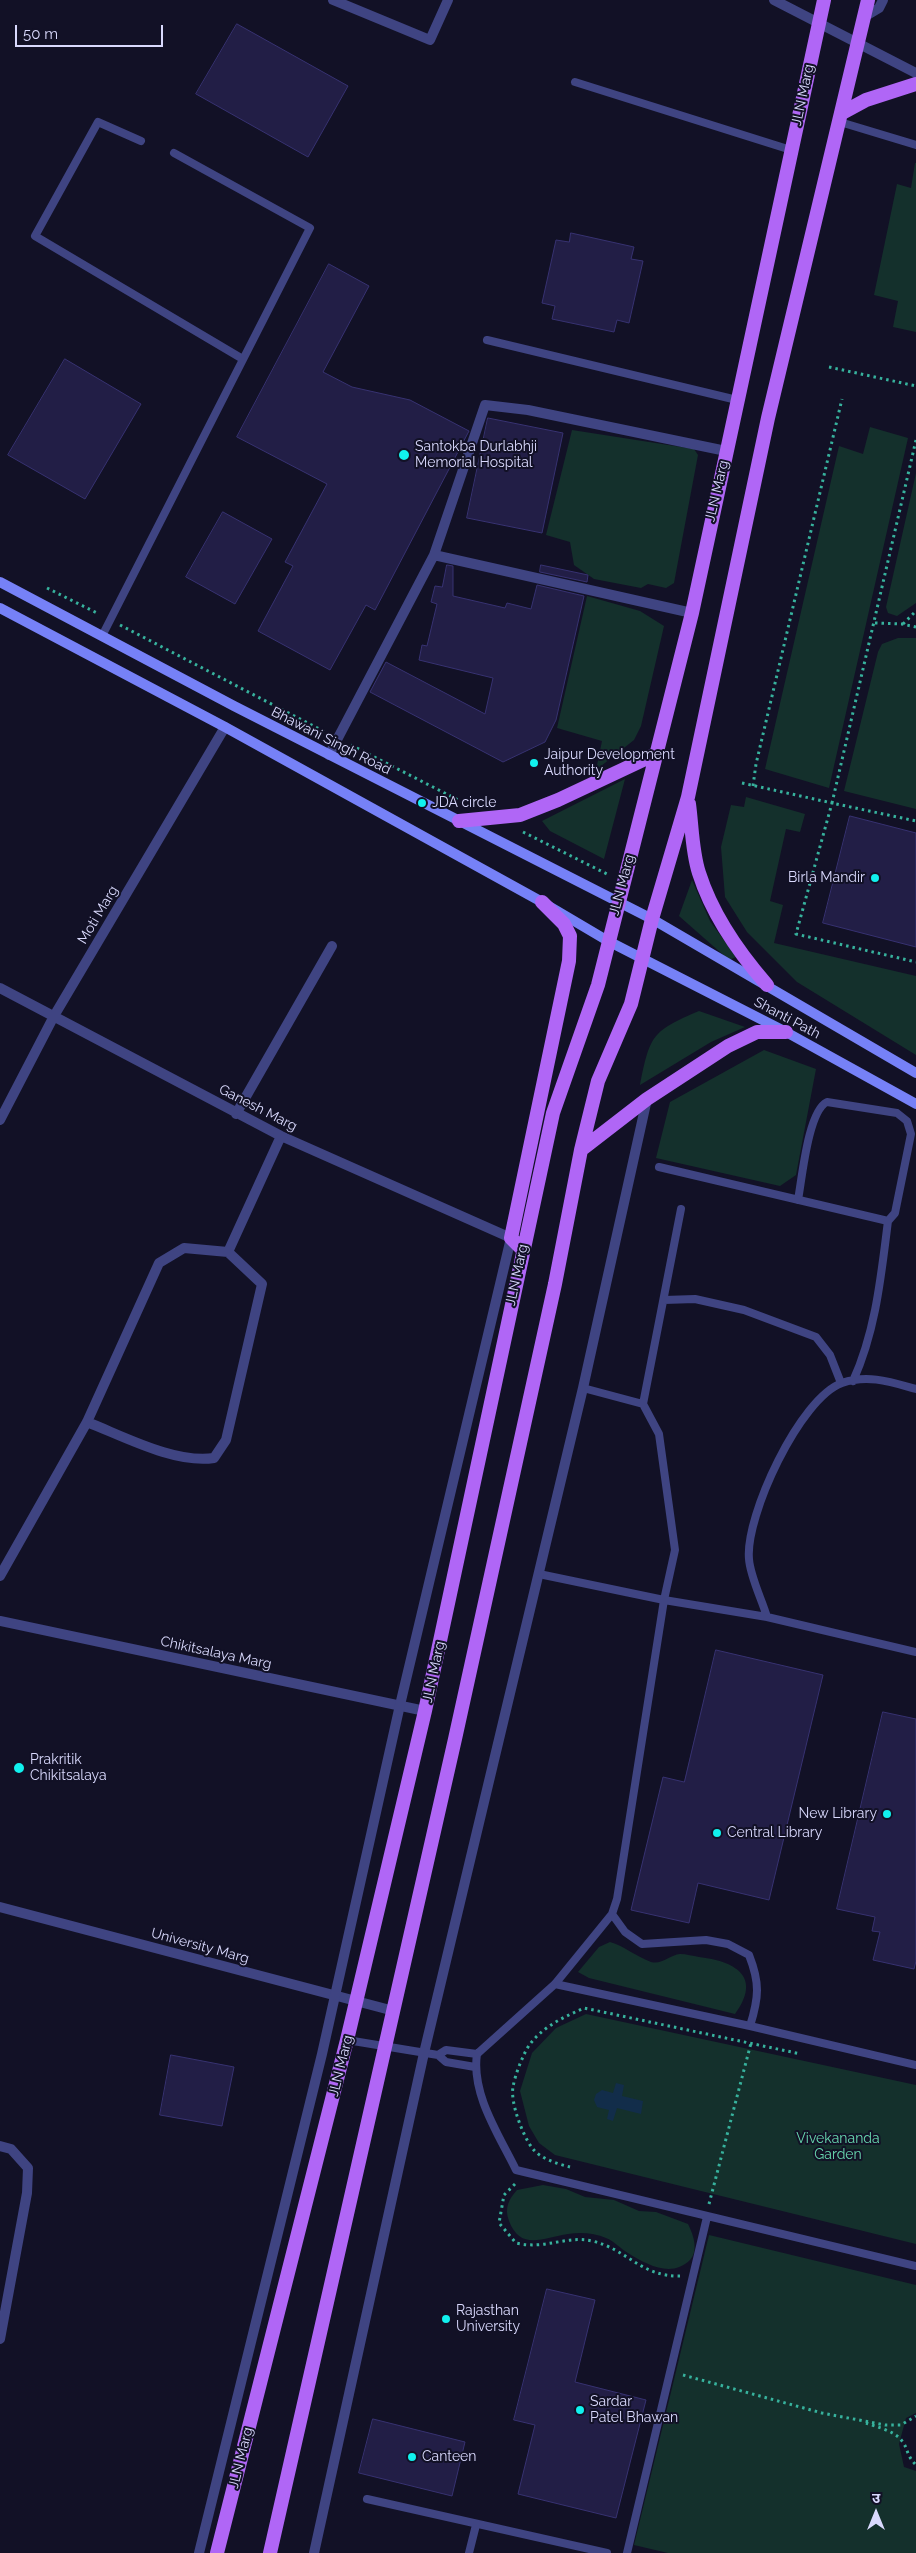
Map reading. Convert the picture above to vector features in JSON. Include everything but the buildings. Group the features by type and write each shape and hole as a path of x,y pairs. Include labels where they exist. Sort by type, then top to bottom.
{"main road":[{"name":"JLN Marg","path":"217,2553 348,2040 425,1711 522,1250 553,1113 598,985 617,901 658,753 692,613 824,0"},
{"path":"270,2553 383,2047 394,2010 555,1284 581,1150 598,1082 631,1004 644,960 652,919 688,798 768,418 868,0"},
{"path":"841,117 866,100 916,84"},
{"name":"Bhawani Singh Road","path":"0,582 329,755 652,919 916,1074"},
{"path":"0,608 225,727 644,960"},
{"path":"459,821 520,814 550,803 658,753"},
{"path":"688,798 699,874 719,919 767,985"},
{"path":"522,1250 511,1238 569,961 570,936 564,924 542,902"},
{"name":"Shanti Path","path":"644,960 786,1032 916,1104"},
{"path":"581,1150 647,1099 728,1046 757,1032 786,1032"}],"street":[{"path":"333,0 430,40 448,0"},
{"path":"774,0 916,73"},
{"path":"864,17 879,8 883,0"},
{"path":"329,755 434,555 485,405 528,410 726,451"},
{"path":"434,555 692,613"},
{"name":"Moti Marg","path":"0,1120 54,1016 225,727"},
{"path":"236,1114 332,946"},
{"name":"Ganesh Marg","path":"0,988 236,1114 281,1136 511,1238"},
{"path":"314,2553 424,2054 583,1388 647,1099"},
{"path":"228,1252 281,1136"},
{"path":"199,2553 335,1996 400,1705 511,1238"},
{"path":"0,1576 87,1422 159,1264 184,1248 228,1252 262,1284 226,1440 214,1458 199,1460 171,1454 87,1422"},
{"name":"Chikitsalaya Marg","path":"0,1622 425,1711"},
{"name":"University Marg","path":"0,1907 356,2002 394,2010"},
{"path":"0,2146 11,2148 28,2168 27,2193 0,2339"}],"lane":[{"path":"575,82 792,150"},
{"path":"841,117 916,145"},
{"path":"141,141 98,122 35,236 241,358"},
{"path":"102,636 241,358 310,228 174,153"},
{"path":"487,340 738,400"},
{"path":"798,1200 814,1117 821,1105 827,1102 897,1113 907,1121 910,1134 895,1213 888,1221 877,1306 866,1353 853,1381"},
{"path":"659,1167 888,1221"},
{"path":"681,1209 644,1404 659,1434 675,1550 664,1600 617,1898 612,1914 555,1984 477,2054 475,2067 480,2094 516,2170 916,2266"},
{"path":"664,1300 694,1299 744,1310 816,1337 830,1355 841,1383"},
{"path":"767,1617 749,1558 755,1517 789,1441 810,1407 841,1383 871,1377 916,1389"},
{"path":"583,1388 644,1404"},
{"path":"539,1574 664,1600 767,1617 916,1652"},
{"path":"612,1914 625,1932 642,1944 706,1940 728,1944 749,1955 757,1974 758,1999 750,2026"},
{"path":"555,1984 750,2026 916,2065"},
{"path":"348,2040 438,2056 446,2062 475,2067"},
{"path":"438,2056 446,2050 477,2054"},
{"path":"627,2553 707,2217"},
{"path":"367,2500 476,2526 607,2553"},
{"path":"469,2553 476,2526"}],"path":[{"path":"829,367 916,386"},
{"path":"753,786 756,764 842,399"},
{"path":"916,440 832,804 796,934 916,962"},
{"path":"43,586 328,733"},
{"path":"902,624 916,611"},
{"path":"875,624 902,624 916,627"},
{"path":"345,742 494,818"},
{"path":"742,783 916,821"},
{"path":"520,830 623,882"},
{"path":"579,2169 555,2163 533,2149 522,2130 512,2088 530,2045 544,2030 561,2018 584,2008 809,2056"},
{"path":"709,2204 751,2043"},
{"path":"542,2177 515,2184 504,2195 499,2223 516,2243 542,2246 559,2242 591,2241 612,2248 657,2275 693,2276"},
{"path":"699,2201 718,2206"},
{"path":"670,2372 822,2412 885,2425 901,2425 916,2416"},
{"path":"858,2420 888,2431 902,2440 907,2455 916,2465"}],"green space":[{"path":"915,163 916,332 893,327 898,301 874,295 897,184 911,188"},
{"path":"870,427 908,438 829,788 765,769 839,446 863,454"},
{"path":"572,430 694,449 698,455 674,583 666,588 648,584 641,588 594,579 574,565 570,542 546,535"},
{"path":"916,473 916,603 897,616 888,613 886,607"},
{"path":"587,596 640,611 664,626 641,726 634,740 596,770 602,741 557,728"},
{"path":"898,638 916,638 916,809 844,791 878,652 882,644"},
{"path":"625,779 604,859 550,831 542,821"},
{"path":"746,797 805,814 800,832 786,829 770,901 783,905 774,943 916,976 916,1055 797,982 747,932 725,897 721,847 731,805 744,807"},
{"path":"692,880 710,921 736,957 729,960 679,916"},
{"path":"699,1011 745,1027 711,1042 640,1085 647,1055 656,1037 671,1024"},
{"path":"764,1050 816,1069 796,1175 780,1186 656,1158 670,1102"},
{"path":"610,1942 655,1963 680,1954 723,1962 741,1973 745,1980 746,1990 743,2001 735,2014 589,1978 578,1972 599,1947"},
{"name":"Vivekananda Garden","path":"586,2014 916,2085 916,2244 555,2155 539,2143 529,2126 520,2091 532,2053 556,2028"},
{"path":"543,2185 566,2189 585,2197 614,2200 639,2211 656,2212 688,2224 695,2247 693,2256 683,2265 667,2269 643,2262 609,2239 597,2235 573,2233 534,2240 520,2237 514,2231 509,2221 507,2208 510,2200 517,2190"},
{"path":"709,2235 916,2285 916,2413 906,2418 899,2444 904,2467 916,2471 916,2553 668,2553 634,2545"}],"water":[{"path":"616,2083 624,2085 622,2096 643,2101 641,2114 617,2108 613,2121 607,2119 609,2110 597,2107 594,2100 596,2094 602,2090 613,2093"}],"place":[{"name":"Santokba Durlabhji Memorial Hospital","path":"404,455"},
{"name":"Jaipur Development Authority","path":"534,763"},
{"name":"JDA circle","path":"422,803"},
{"name":"Birla Mandir","path":"875,878"},
{"name":"Prakritik Chikitsalaya","path":"19,1768"},
{"name":"New Library","path":"887,1814"},
{"name":"Central Library","path":"717,1833"},
{"name":"Rajasthan University","path":"446,2319"},
{"name":"Sardar Patel Bhawan","path":"580,2410"},
{"name":"Canteen","path":"412,2457"}]}
